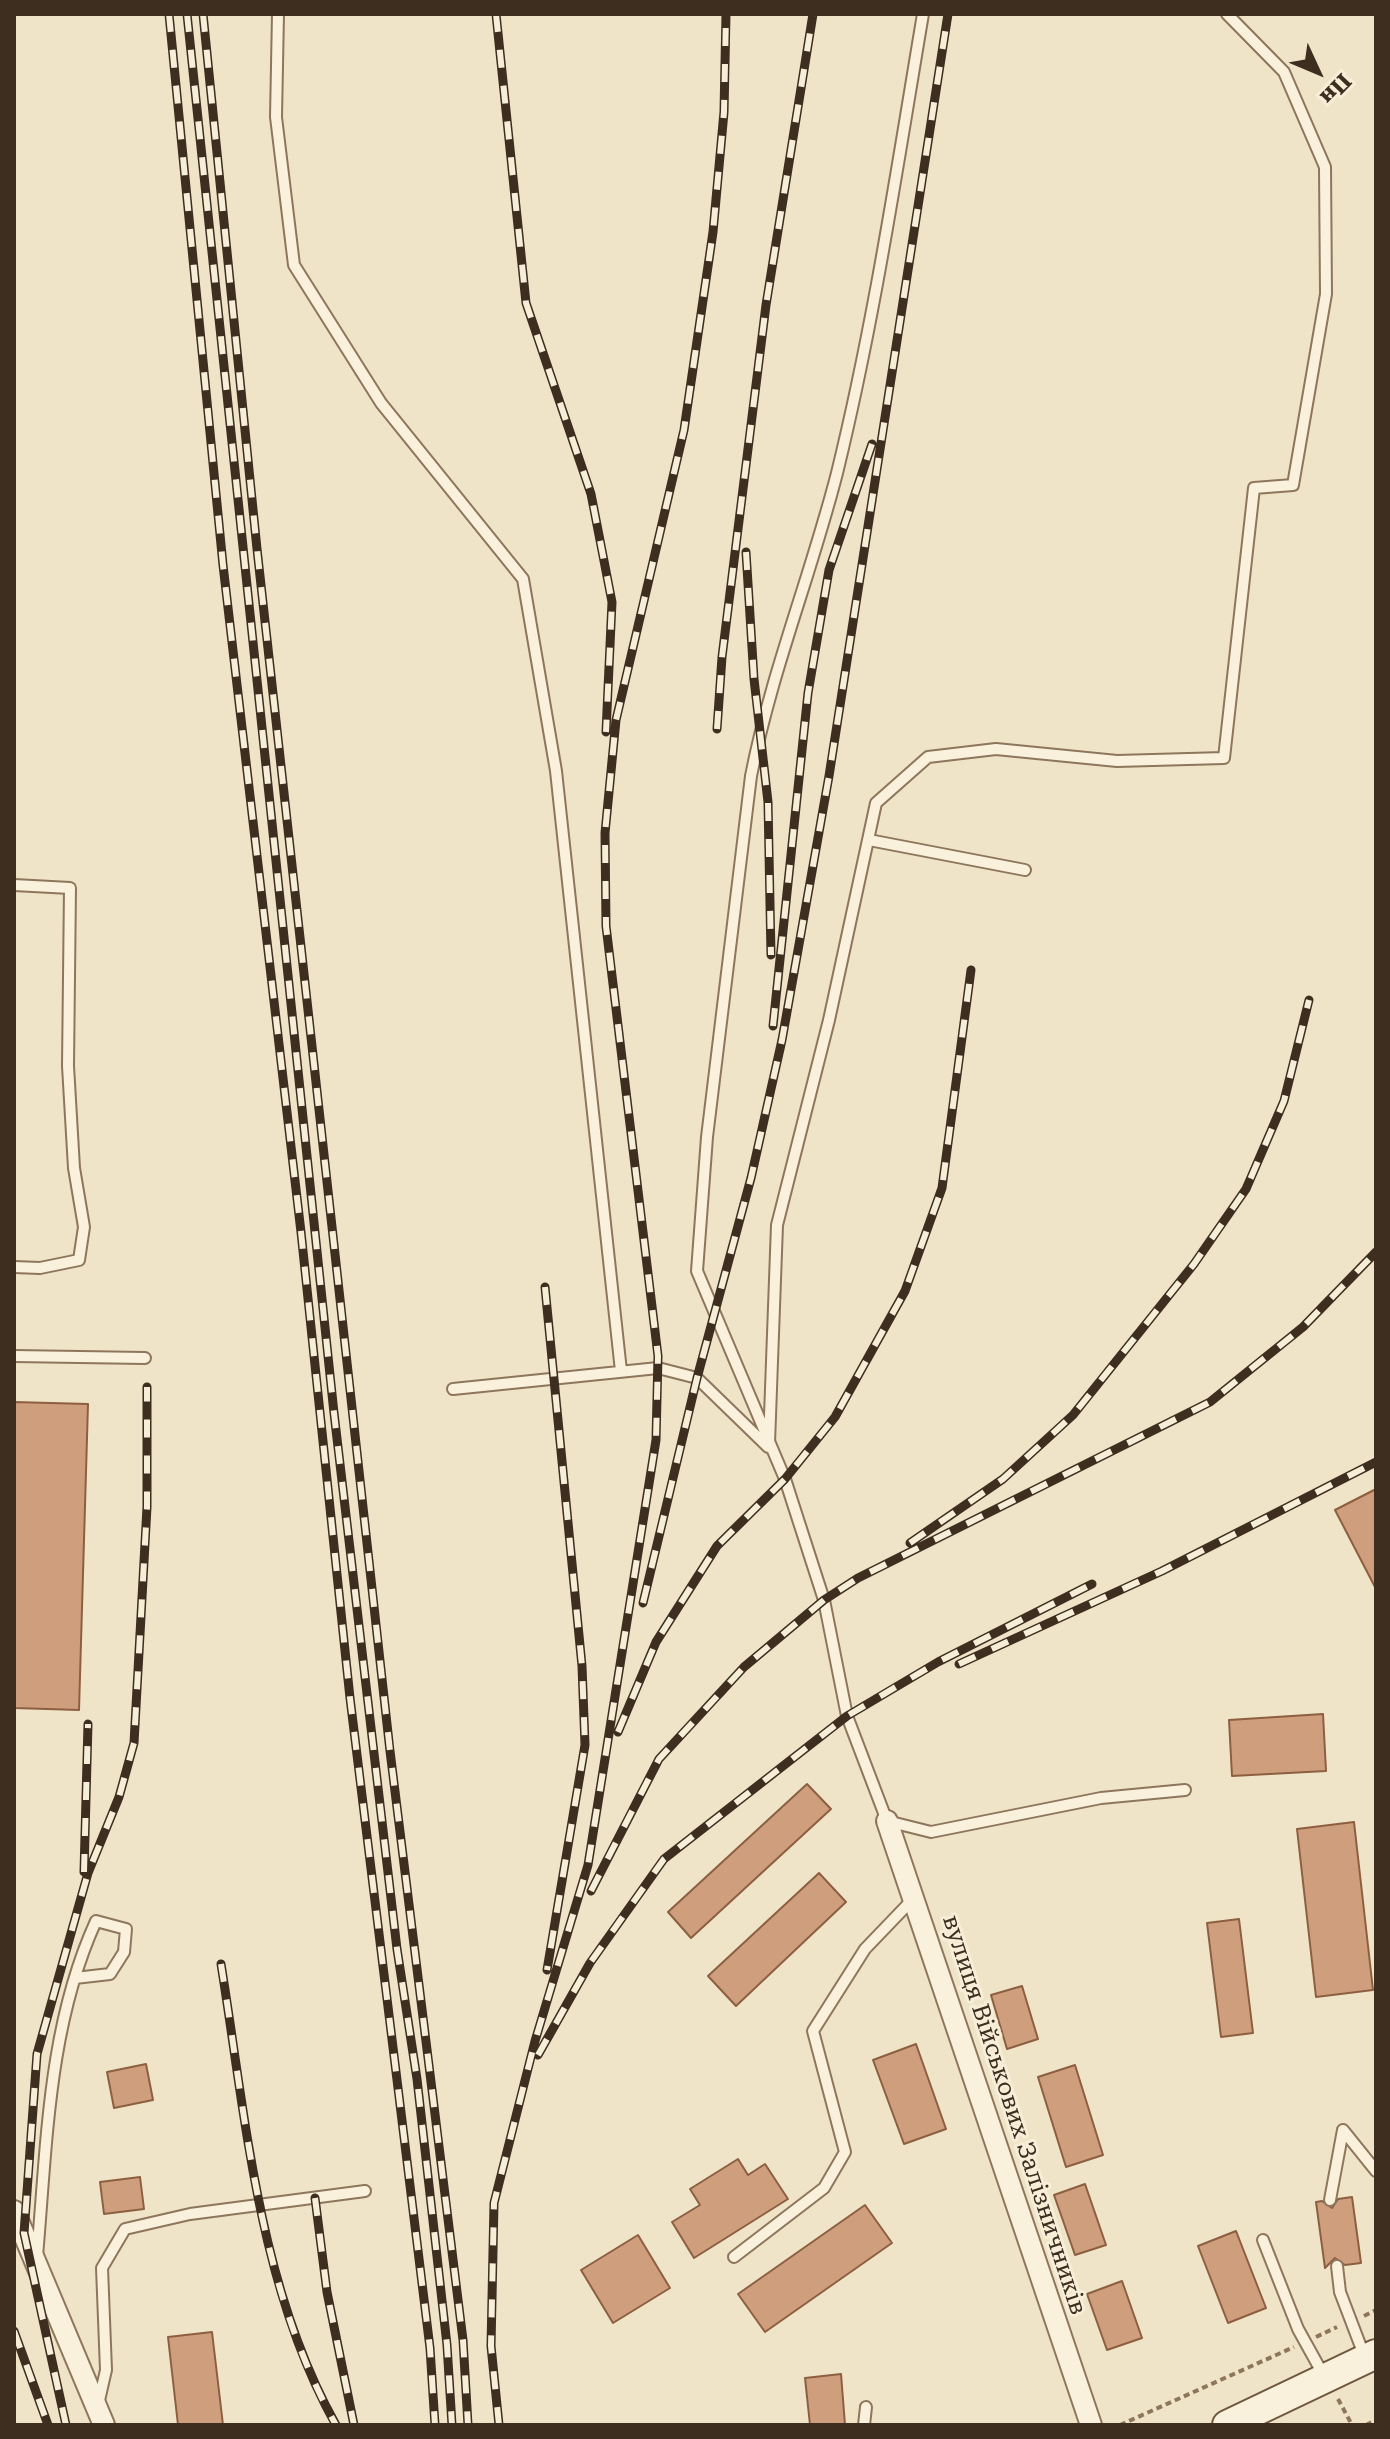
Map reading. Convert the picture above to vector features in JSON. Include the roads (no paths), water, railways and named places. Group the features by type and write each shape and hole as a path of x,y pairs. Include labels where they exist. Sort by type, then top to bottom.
{"street":[{"name":"вулиця Військових Залізничників","path":"887,1821 1091,2425"},
{"path":"14,2211 101,2417"},
{"path":"1227,2425 1371,2357"}],"lane":[{"path":"278,14 276,117 294,265 381,403 523,579 556,771 621,1371"},
{"path":"923,14 865,360 822,531 760,732 707,1137 697,1271 769,1448 785,1479 824,1600 847,1716 887,1821 931,1832 1101,1798 1185,1790"},
{"path":"769,1448 777,1225 876,803 928,757 996,749 1117,761 1224,758 1254,488 1293,485 1326,294 1325,167 1284,72 1227,14"},
{"path":"869,840 1025,870"},
{"path":"14,885 70,888 68,1066 74,1168 84,1227 79,1260 40,1268 14,1267"},
{"path":"14,1356 145,1358"},
{"path":"453,1389 658,1368 697,1378 769,1448"},
{"path":"734,2257 824,2188 845,2152 813,2031 865,1949 914,1897"},
{"path":"37,2262 48,2109 65,2010 75,1978 96,1921 126,1929 124,1952 110,1974 75,1978"},
{"path":"1330,2200 1343,2130 1376,2171"},
{"path":"101,2417 106,2370 102,2268 125,2229 190,2214 365,2191"},
{"path":"1263,2240 1304,2342 1326,2378"},
{"path":"1337,2266 1340,2292 1349,2322 1371,2357"},
{"path":"864,2425 866,2407"}],"railway":[{"path":"169,14 223,565 301,1232 350,1698 430,2348 435,2425"},
{"path":"187,14 334,1413 397,1949 417,2079 447,2345 452,2425"},
{"path":"203,14 257,549 390,1751 463,2340 468,2425"},
{"path":"496,14 526,303 591,494 612,602 606,732"},
{"path":"499,2425 491,2346 494,2203 535,2041 588,1865 656,1440 658,1356 606,926 605,833 616,720 684,430 713,232 724,112 726,14"},
{"path":"717,729 722,657 766,305 813,14"},
{"path":"643,1603 697,1378 751,1178 782,1040 829,776 948,14"},
{"path":"773,1026 808,693 829,570 872,444"},
{"path":"746,552 754,679 768,802 771,955"},
{"path":"618,1732 656,1642 717,1546 785,1479 835,1417 905,1291 942,1188 971,970"},
{"path":"910,1543 1003,1479 1073,1415 1194,1264 1246,1189 1284,1101 1309,1000"},
{"path":"591,1891 659,1759 744,1667 824,1600 858,1578 1210,1402 1303,1327 1376,1252"},
{"path":"545,1287 582,1666 585,1745 547,1970"},
{"path":"66,2425 24,2233 37,2054 88,1873 119,1797 134,1743 147,1507 147,1387"},
{"path":"959,1664 1162,1571 1376,1462"},
{"path":"538,2055 590,1963 664,1859 847,1716 938,1662 1092,1584"},
{"path":"84,1872 88,1724"},
{"path":"221,1964 248,2141 272,2259 310,2372 336,2425"},
{"path":"315,2198 327,2292 354,2425"},
{"path":"14,2331 48,2425"}]}
